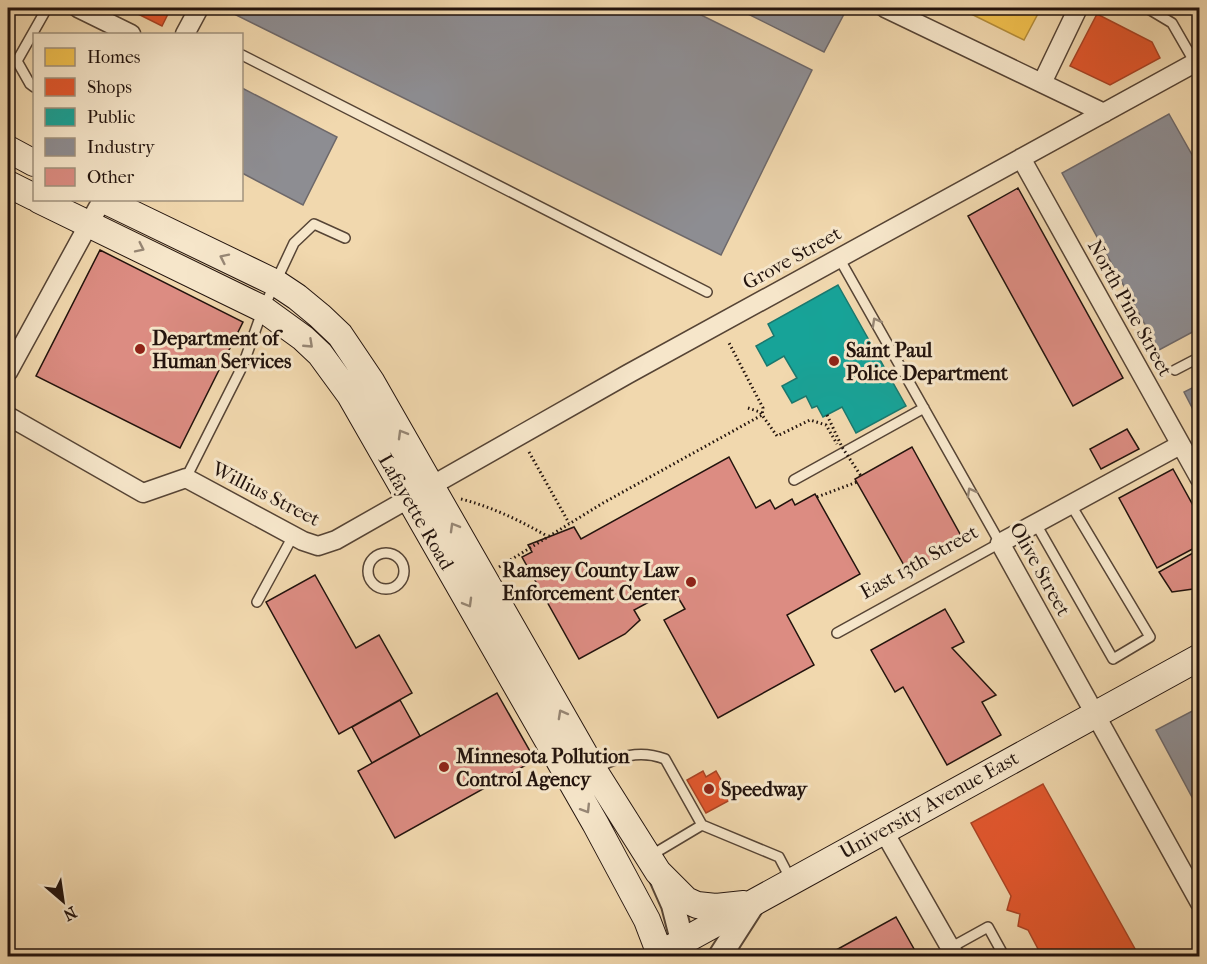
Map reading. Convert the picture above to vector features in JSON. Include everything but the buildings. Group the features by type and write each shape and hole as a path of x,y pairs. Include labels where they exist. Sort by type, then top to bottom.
{"main road":[{"path":"8,149 33,162"},
{"path":"8,184 33,196"},
{"name":"Lafayette Road","path":"46,201 97,208 276,283 320,316 354,354 441,491 581,776 647,920 660,955"},
{"name":"Lafayette Road","path":"97,208 263,309 321,354 350,395 408,498 581,776 653,864"},
{"name":"University Avenue East","path":"660,955 685,949 754,903 1200,657"},
{"path":"653,864 686,900 697,905 754,903"}],"street":[{"path":"78,8 129,33"},
{"path":"189,31 199,8"},
{"path":"885,8 1104,113"},
{"path":"1042,83 1078,8"},
{"name":"Grove Street","path":"408,498 441,491 839,258 1197,62"},
{"name":"North Pine Street","path":"1021,158 1200,479"},
{"path":"8,372 97,208"},
{"name":"Willius Street","path":"8,416 143,493 186,478 292,536 318,546 336,540 408,498"},
{"name":"East 13th Street","path":"1000,543 1180,444"},
{"name":"Olive Street","path":"1000,543 1200,903"},
{"path":"883,830 952,952"},
{"name":"Lafayette Road","path":"653,864 673,905 685,949"},
{"path":"720,957 754,903"}],"lane":[{"path":"33,86 17,61 47,8"},
{"path":"1147,8 1172,22 1197,62"},
{"path":"243,56 706,292"},
{"path":"186,478 243,365 263,309 294,243 314,224 345,238"},
{"name":"Olive Street","path":"839,258 1000,543"},
{"path":"1175,370 1200,357"},
{"path":"794,480 924,408"},
{"path":"1036,524 1113,659 1150,637 1071,505"},
{"path":"257,602 292,536"},
{"name":"East 13th Street","path":"837,633 1000,543"},
{"path":"581,776 618,757 648,753 665,759 702,825 779,857 792,882"},
{"path":"653,864 702,825"},
{"path":"952,952 988,927 1004,957"}],"path":[{"path":"728,341 763,408 762,415"},
{"path":"748,408 760,412 777,436 810,420 826,425 842,453"},
{"path":"493,572 569,523 762,415"},
{"path":"827,415 842,447 861,476"},
{"path":"529,452 569,523"},
{"path":"817,497 857,482"},
{"path":"441,491 483,504 547,536"}],"place":[{"name":"Department of Human Services","path":"140,349"},
{"name":"Saint Paul Police Department","path":"834,361"},
{"name":"Ramsey County Law Enforcement Center","path":"691,582"},
{"name":"Minnesota Pollution Control Agency","path":"444,767"},
{"name":"Speedway","path":"709,789"}]}
